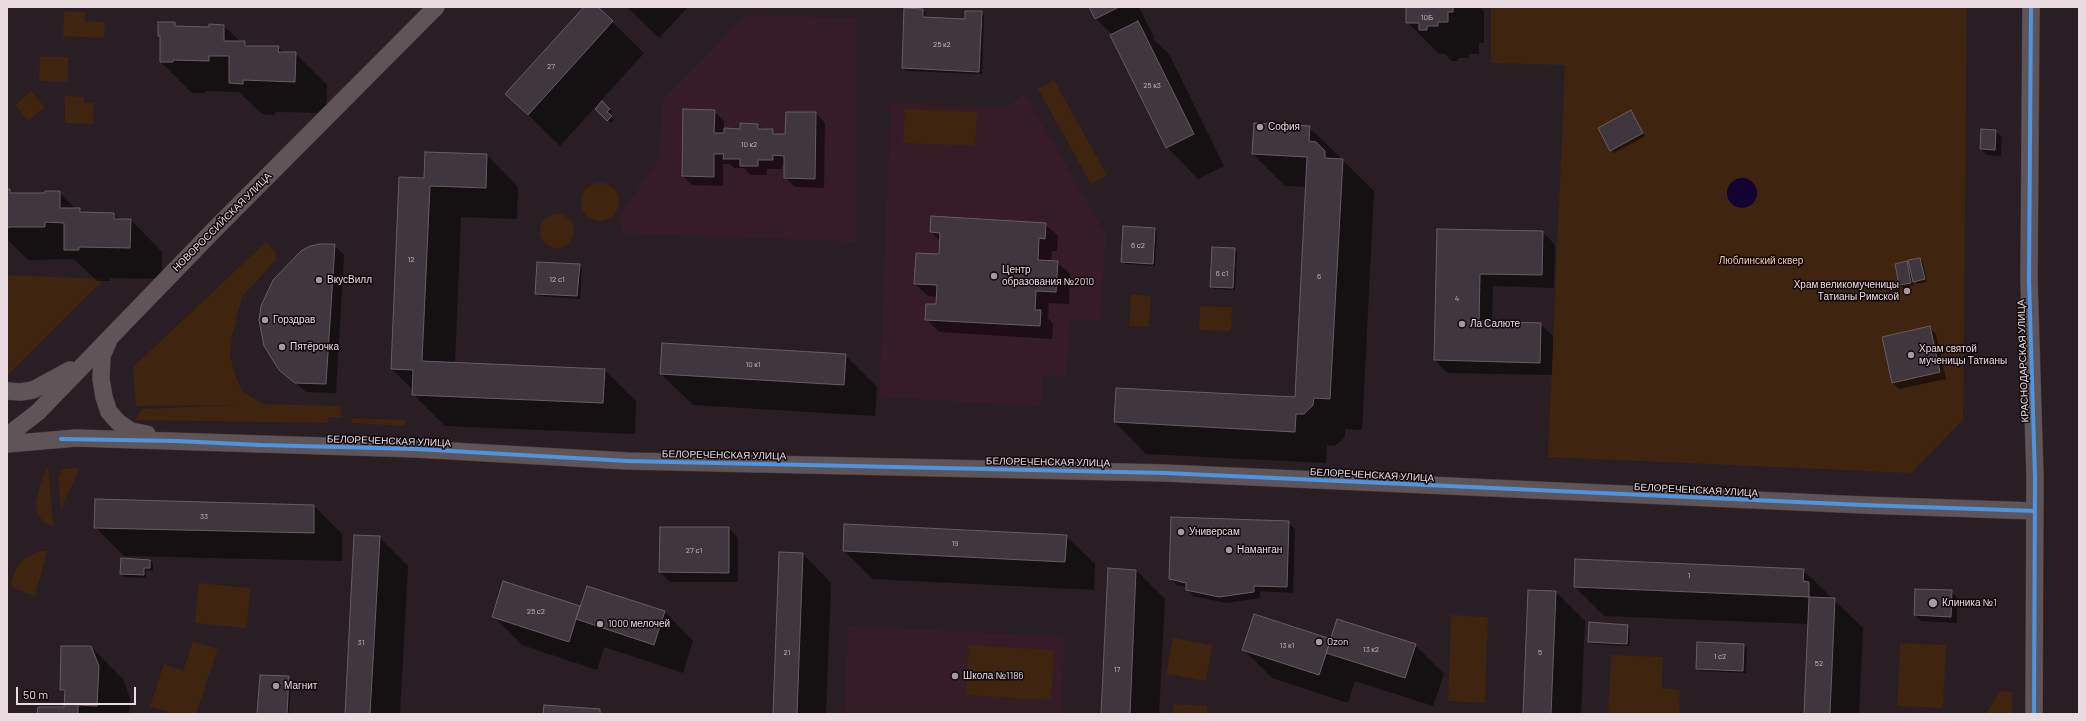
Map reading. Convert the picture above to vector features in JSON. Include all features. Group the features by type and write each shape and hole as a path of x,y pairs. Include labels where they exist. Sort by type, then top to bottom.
{"street":[{"name":"НОВОРОССИЙСКАЯ УЛИЦА","path":"7,436 38,412 212,232 436,7"},
{"name":"КРАСНОДАРСКАЯ УЛИЦА","path":"2031,7 2029,280 2035,511 2034,714"},
{"path":"109,338 102,356 102,380 104,397 110,412 119,423 132,431 177,441"},
{"path":"7,391 21,392 33,390 55,380 91,357"},
{"name":"БЕЛОРЕЧЕНСКАЯ УЛИЦА","path":"7,444 76,438 416,449 627,461 1165,473 1863,505 2035,511"}],"shaded area":[{"path":"746,15 856,18 856,242 621,233 620,215 659,159 663,99"},
{"name":"Центр образования №2010","path":"1024,93 1106,234 1100,321 1070,319 1066,376 1043,375 1041,406 879,397 891,103 1006,108"},
{"path":"1742,178 1748,179 1756,187 1756,199 1748,207 1742,208 1736,207 1728,199 1727,193 1728,187 1736,179"},
{"name":"Школа №1186","path":"848,626 1065,637 1061,714 845,714"}],"green space":[{"name":"Люблинский сквер","path":"1491,7 1967,7 1963,420 1911,473 1548,457 1565,65 1491,63"},
{"path":"64,11 85,12 85,21 105,22 104,38 63,36"},
{"path":"40,57 68,57 68,82 39,81"},
{"path":"1054,80 1107,175 1091,184 1038,89"},
{"path":"31,91 45,107 28,121 15,105"},
{"path":"65,96 84,97 84,103 94,103 93,124 65,123"},
{"path":"905,109 977,112 975,146 903,143"},
{"path":"596,183 604,183 611,186 616,191 619,202 616,213 611,218 604,221 596,221 589,218 584,213 581,206 581,198 584,191 589,186"},
{"path":"554,214 560,214 564,215 571,221 574,231 573,238 567,245 560,248 554,248 550,247 543,241 540,234 540,228 541,224 547,217"},
{"path":"266,242 275,252 276,260 242,297 232,336 230,356 235,375 243,392 263,404 340,406 342,418 329,417 328,423 135,420 142,409 235,405 136,406 133,367"},
{"path":"7,275 104,279 8,375 7,375"},
{"path":"1131,294 1151,296 1149,327 1129,326"},
{"path":"1200,306 1232,307 1231,331 1199,330"},
{"path":"351,418 405,420 405,426 352,423"},
{"path":"48,467 53,526 43,522 38,514 36,503 42,478"},
{"path":"80,468 61,509 58,476 62,469"},
{"path":"39,551 47,551 35,596 16,589 12,586 12,581 16,568 24,559"},
{"path":"199,583 250,588 247,628 195,623"},
{"path":"1451,615 1488,617 1485,703 1448,701"},
{"path":"1173,638 1212,645 1206,681 1166,674"},
{"path":"193,641 218,649 196,714 174,714 150,706 164,664 183,671"},
{"path":"1900,643 1946,645 1943,708 1897,706"},
{"path":"969,645 1054,650 1051,700 966,695"},
{"path":"1611,655 1663,657 1662,688 1680,690 1679,714 1608,714"},
{"path":"2000,691 2012,692 2012,714 1986,714"},
{"path":"1174,704 1207,706 1207,714 1173,714"}],"building":[{"path":"584,7 598,7 613,21 528,115 505,94"},
{"path":"1089,7 1119,7 1095,19"},
{"path":"1406,7 1453,7 1453,12 1448,12 1448,22 1438,22 1438,26 1427,26 1427,30 1419,30 1419,23 1406,23"},
{"path":"904,8 923,9 923,17 965,19 965,11 982,11 979,72 902,68"},
{"path":"1138,21 1194,134 1166,148 1110,35"},
{"path":"158,22 175,22 175,26 209,27 209,24 224,25 224,41 245,41 245,46 279,46 278,52 296,52 295,82 243,80 243,84 229,83 229,56 209,56 209,61 173,60 173,62 160,62 160,36 158,36"},
{"path":"602,101 610,109 607,112 612,116 607,121 595,109"},
{"path":"683,109 715,110 714,133 724,133 724,128 740,129 740,123 758,124 758,129 773,129 773,134 785,134 786,112 816,112 815,179 784,178 784,156 773,155 773,160 758,160 758,166 740,166 740,159 723,159 724,154 714,154 714,177 682,176"},
{"path":"1631,110 1643,133 1610,151 1598,128"},
{"path":"1254,123 1310,126 1309,141 1316,142 1325,151 1325,158 1343,159 1330,399 1314,398 1313,405 1304,414 1296,414 1295,432 1114,422 1116,388 1295,397 1307,157 1252,154"},
{"path":"1981,129 1996,130 1995,150 1980,149"},
{"path":"425,152 487,154 486,188 430,186 422,361 605,369 603,403 412,395 413,370 391,369 399,177 424,178"},
{"path":"7,189 10,189 10,193 45,193 45,191 60,191 60,208 80,208 80,212 114,213 114,219 131,219 130,248 79,247 79,250 64,250 64,223 45,222 45,227 9,227 7,229"},
{"path":"931,216 1046,223 1045,239 1039,238 1038,260 1058,261 1056,292 1036,291 1035,310 1041,310 1040,326 925,320 926,304 936,304 937,285 914,284 916,253 939,254 940,233 930,232"},
{"path":"1123,226 1155,228 1153,264 1121,262"},
{"path":"1437,229 1543,231 1542,275 1480,274 1479,321 1541,323 1540,363 1434,360"},
{"path":"335,244 326,384 295,383 279,370 264,346 259,320 261,306 273,280 301,251 310,246"},
{"path":"1212,247 1235,248 1233,288 1210,287"},
{"path":"1920,258 1925,279 1913,282 1908,260"},
{"path":"1907,261 1911,283 1899,285 1895,264"},
{"path":"537,262 580,264 577,296 535,294"},
{"name":"Храм святой мученицы Татианы","path":"1930,326 1940,372 1892,383 1882,337"},
{"path":"662,343 846,354 844,385 660,374"},
{"path":"95,499 314,505 314,533 94,528"},
{"name":"Наманган","path":"1171,517 1289,521 1287,587 1254,586 1254,592 1219,597 1186,590 1186,583 1169,579"},
{"path":"844,524 1067,535 1065,562 843,551"},
{"path":"660,527 729,527 729,573 659,572"},
{"path":"354,535 380,536 370,714 345,714"},
{"path":"779,552 803,553 797,714 773,714"},
{"path":"121,558 150,560 150,568 144,568 144,575 120,574"},
{"path":"1575,559 1804,569 1803,581 1809,582 1809,597 1574,587"},
{"path":"1108,568 1136,570 1130,714 1101,714"},
{"path":"503,581 580,606 569,642 492,617"},
{"path":"587,586 665,611 654,645 576,619"},
{"name":"Клиника №1","path":"1915,589 1952,590 1951,617 1914,615"},
{"path":"1528,590 1556,591 1551,714 1523,714"},
{"path":"1809,597 1835,598 1830,714 1804,714"},
{"path":"1254,614 1331,639 1319,675 1242,650"},
{"path":"1337,619 1416,644 1405,678 1326,653"},
{"path":"1589,622 1628,625 1627,644 1588,642"},
{"path":"1697,642 1744,644 1743,671 1696,669"},
{"path":"61,646 91,646 99,666 97,706 78,705 78,714 37,714 38,707 64,707 65,690 60,690"},
{"path":"260,675 289,676 287,714 257,714"},
{"path":"544,705 600,709 600,714 543,714"}],"cycle path":[{"path":"2031,7 2029,280 2035,477 2034,714"},
{"path":"61,439 177,441 260,445 416,449 627,461 1165,473 1863,505 2035,511"}],"place":[{"name":"София","path":"1260,127"},
{"name":"Центр образования №2010","path":"994,276"},
{"name":"ВкусВилл","path":"319,280"},
{"name":"Храм великомученицы Татианы Римской","path":"1907,291"},
{"name":"Горздрав","path":"265,320"},
{"name":"Ла Салюте","path":"1462,324"},
{"name":"Пятёрочка","path":"282,347"},
{"name":"Храм святой мученицы Татианы","path":"1911,355"},
{"name":"Универсам","path":"1181,532"},
{"name":"Наманган","path":"1229,550"},
{"name":"Клиника №1","path":"1933,603"},
{"name":"1000 мелочей","path":"600,624"},
{"name":"Ozon","path":"1319,642"},
{"name":"Школа №1186","path":"955,676"},
{"name":"Магнит","path":"276,686"}]}
